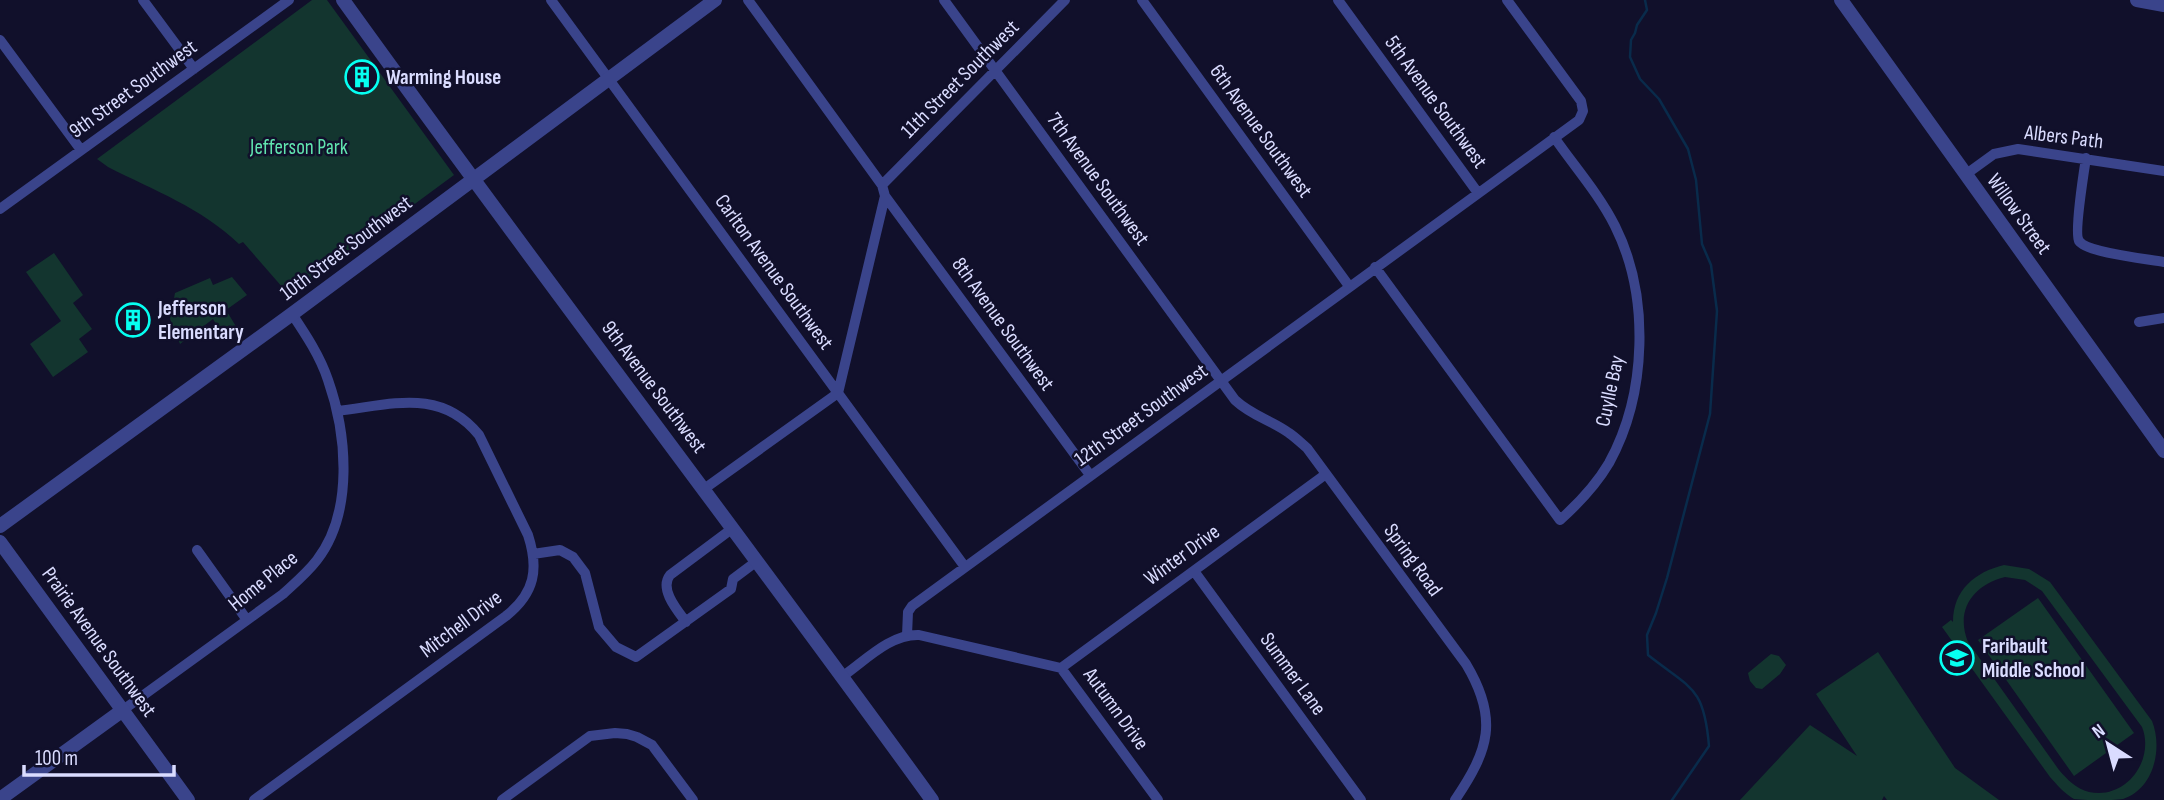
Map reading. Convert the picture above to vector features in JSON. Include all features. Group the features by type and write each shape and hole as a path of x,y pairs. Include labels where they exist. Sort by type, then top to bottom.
{"street":[{"path":"143,0 194,69"},
{"name":"9th Street Southwest","path":"0,209 289,0"},
{"name":"9th Avenue Southwest","path":"343,0 932,800"},
{"name":"Carlton Avenue Southwest","path":"551,0 965,567"},
{"name":"10th Street Southwest","path":"0,526 292,314 715,0"},
{"name":"8th Avenue Southwest","path":"748,0 1090,475"},
{"name":"7th Avenue Southwest","path":"944,0 1221,381"},
{"name":"11th Street Southwest","path":"883,191 1065,0"},
{"name":"6th Avenue Southwest","path":"1142,0 1349,286"},
{"name":"5th Avenue Southwest","path":"1338,0 1478,192"},
{"path":"1478,192 1578,120 1583,111 1581,101 1507,0"},
{"path":"2137,0 2164,5"},
{"name":"Willow Street","path":"1843,1 2164,451"},
{"path":"0,40 81,150"},
{"name":"Cuylle Bay","path":"1375,267 1560,520 1595,484 1609,463 1619,440 1628,416 1641,333 1634,278 1614,225 1554,138"},
{"name":"Albers Path","path":"1965,175 1994,154 2006,150 2030,149 2164,171"},
{"path":"2086,158 2077,238 2096,250 2164,262"},
{"path":"704,489 838,393 883,191"},
{"name":"12th Street Southwest","path":"907,635 908,612 912,606 1478,192"},
{"name":"Home Place","path":"122,710 302,578 319,558 331,537 343,489 337,411 318,356 292,314"},
{"path":"2140,322 2164,318"},
{"name":"Spring Road","path":"1221,381 1245,409 1289,432 1307,448 1466,664 1486,715 1483,750 1474,772 1455,800"},
{"name":"Mitchell Drive","path":"254,800 518,606 533,579 533,554 527,535 479,435 463,419 444,407 414,402 337,411"},
{"name":"Winter Drive","path":"1061,668 1326,474"},
{"path":"686,622 673,605 666,580 733,528"},
{"name":"Prairie Avenue Southwest","path":"0,542 188,800"},
{"path":"197,550 247,620"},
{"path":"533,554 560,550 573,558 585,572 599,626 616,647 636,657 731,589 733,579 757,561"},
{"name":"Summer Lane","path":"1194,570 1361,800"},
{"path":"843,676 895,639 907,635"},
{"name":"Autumn Drive","path":"907,635 919,635 1061,668 1158,800"},
{"path":"0,799 122,710"},
{"path":"502,800 590,736 603,734 627,734 652,745 693,800"}],"green space":[{"name":"Jefferson Park","path":"312,0 327,0 454,175 290,296 243,242 239,244 193,210 97,159"},
{"path":"54,253 83,295 73,303 92,329 79,339 88,352 53,377 30,344 61,321 26,272"},
{"path":"232,277 247,295 226,310 237,328 224,337 213,319 180,344 170,319 175,293 210,278 213,285"},
{"path":"2004,565 2029,569 2050,582 2152,721 2156,755 2149,777 2134,794 2123,799 2088,800 2074,799 2064,792 2050,777 1942,627 1951,620 1953,622 1961,592 1975,578","holes":["2005,577 2025,580 2042,591 2142,727 2145,752 2141,764 2135,774 2115,790 2103,793 2084,791 2065,777 1968,642 1964,619 1970,600 1976,593 1984,586"]},
{"path":"2038,598 2134,733 2074,776 1978,640"},
{"path":"1878,652 1955,768 1999,800 1887,800 1884,796 1882,800 1740,800 1810,725 1857,756 1816,694"},
{"path":"1771,654 1779,656 1786,665 1780,674 1762,689 1756,688 1748,673"}],"waterway":[{"path":"1645,0 1647,10 1631,40 1630,57 1640,79 1659,99 1688,149 1696,180 1702,244 1711,265 1717,311 1710,414 1667,578 1647,635 1648,655 1693,691 1699,700 1707,726 1709,746 1672,800"}],"place":[{"name":"Warming House","path":"362,77"},
{"name":"Jefferson Elementary","path":"133,320"},
{"name":"Faribault Middle School","path":"1957,658"}]}
